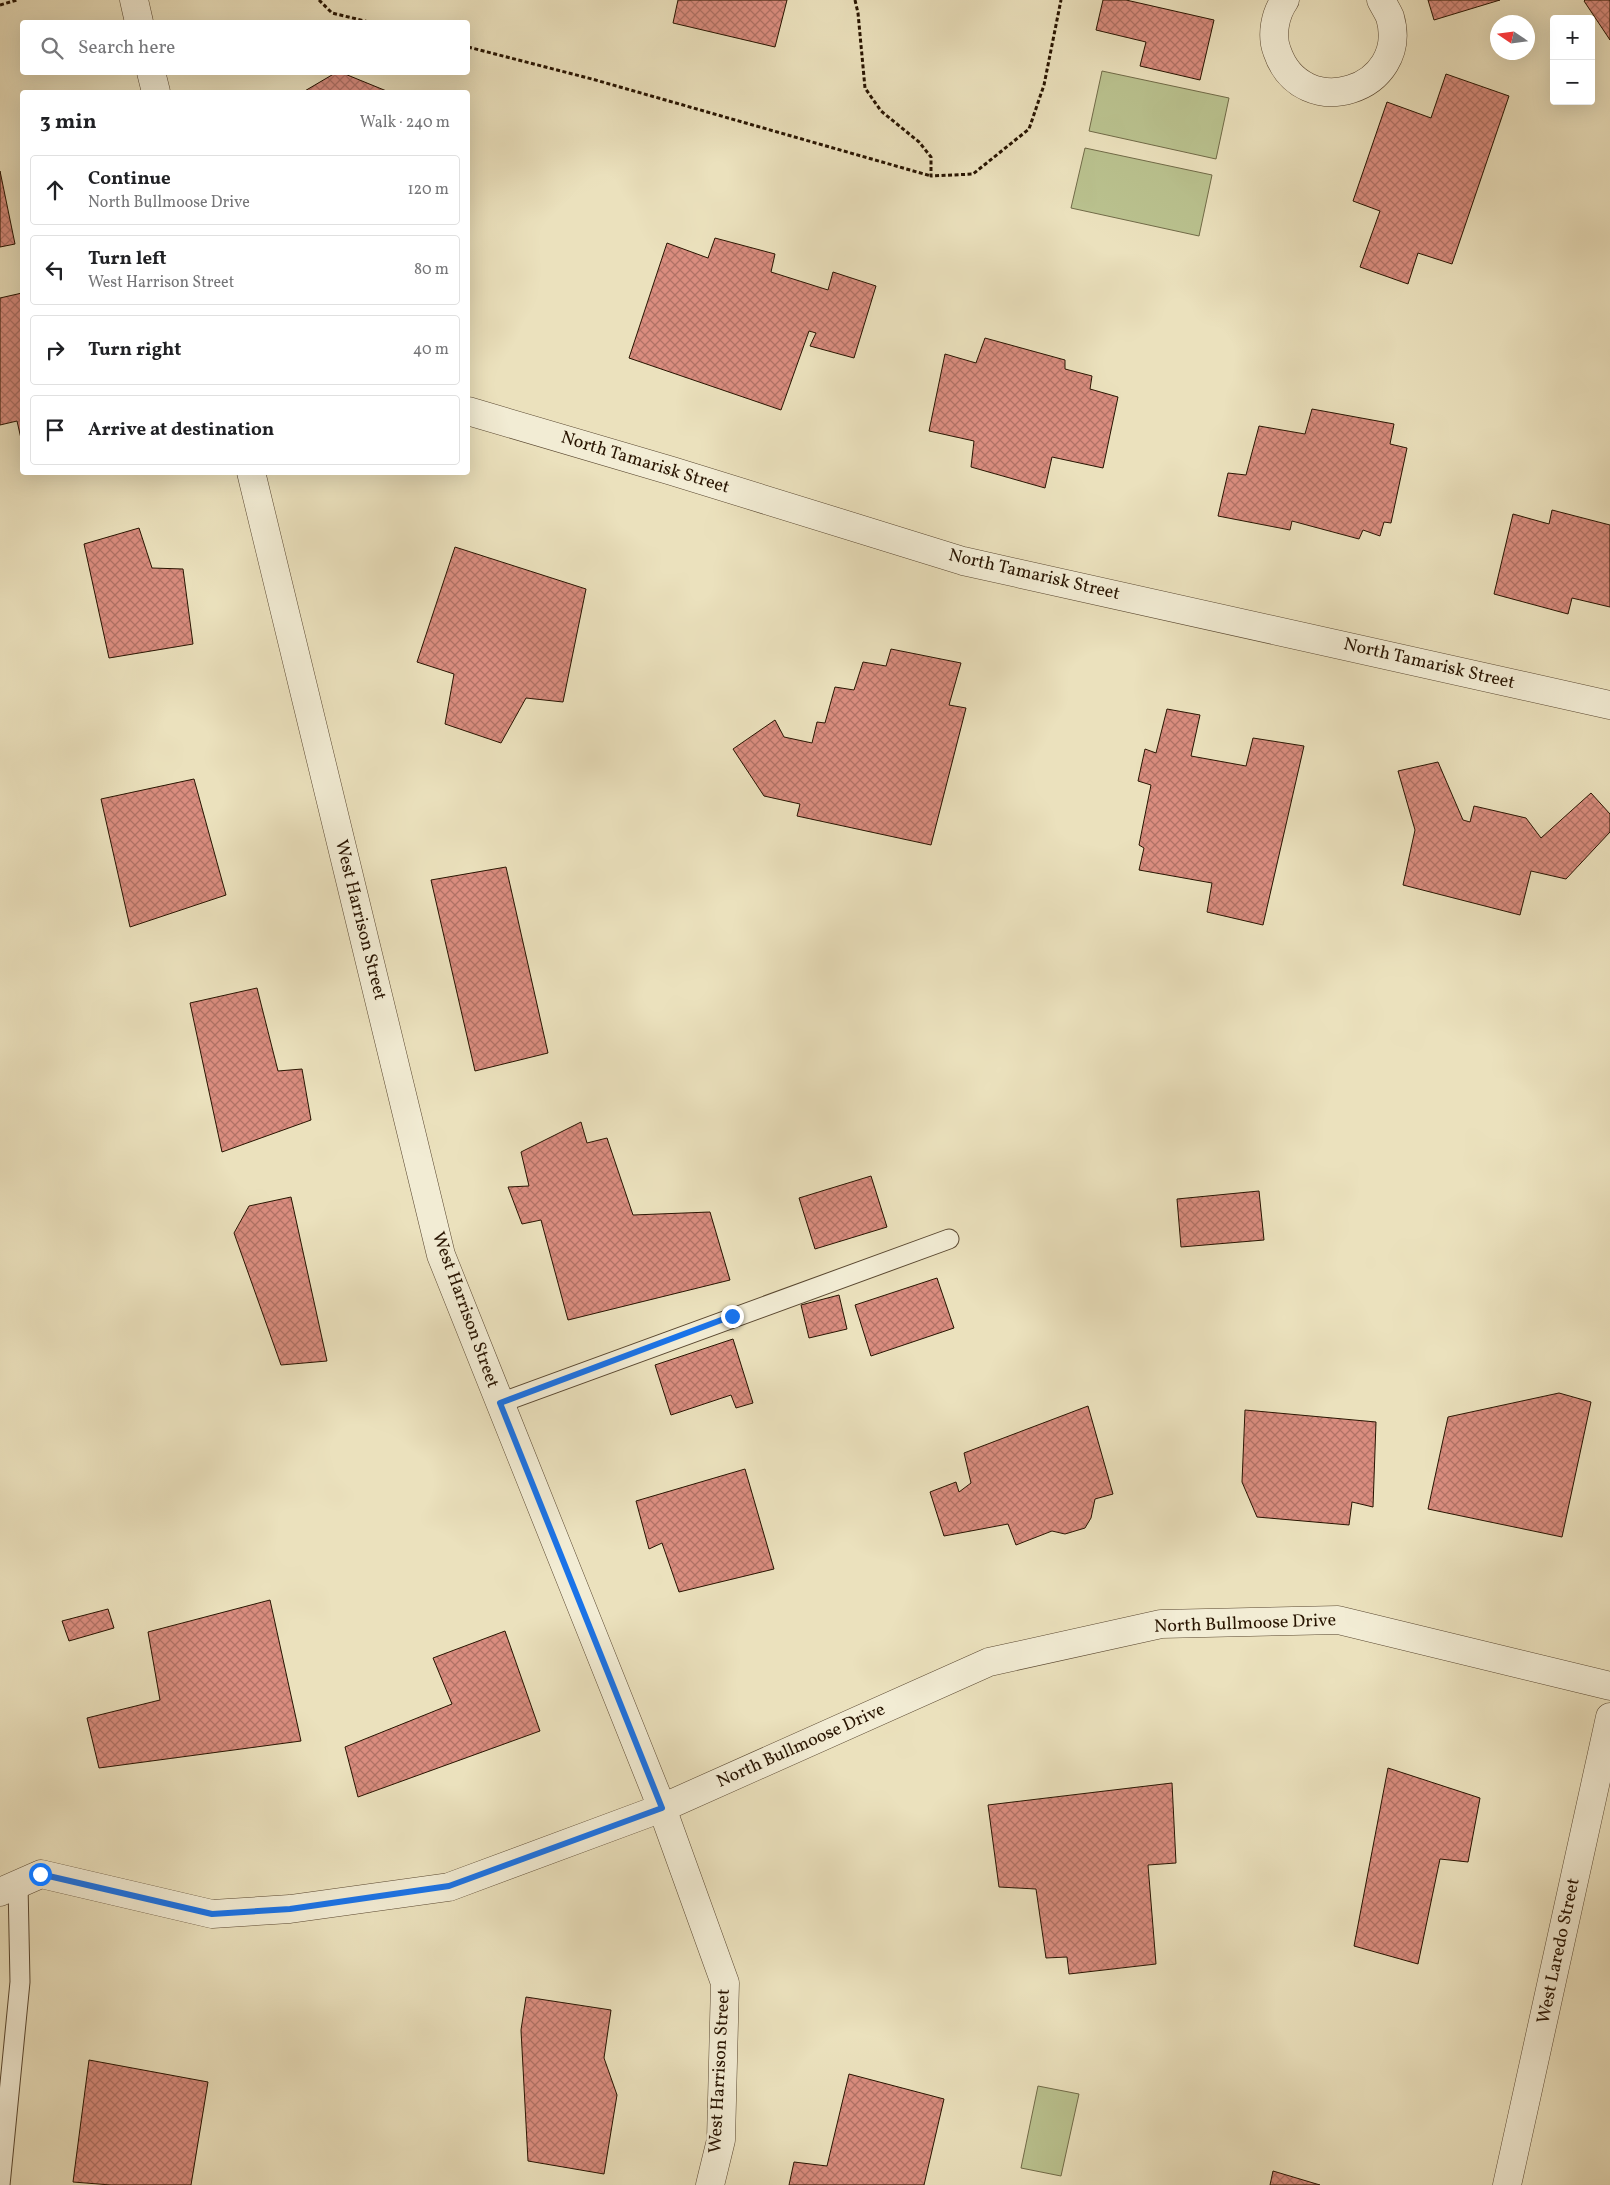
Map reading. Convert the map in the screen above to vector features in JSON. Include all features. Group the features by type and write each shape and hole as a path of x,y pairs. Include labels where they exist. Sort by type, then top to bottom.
{"street":[{"path":"134,0 139,20"},
{"path":"1285,0 1275,24 1274,43 1280,61 1292,76 1307,87 1326,93 1344,92 1362,86 1377,73 1388,57 1392,38 1390,18 1381,0"},
{"path":"153,75 156,90"},
{"name":"North Tamarisk Street","path":"470,412 963,560 1610,705"},
{"name":"West Harrison Street","path":"252,475 441,1255 662,1808 725,1983 720,2140 710,2185"},
{"name":"North Bullmoose Drive","path":"9,1888 40,1874 212,1914 290,1909 449,1886 662,1808 989,1662 1161,1624 1338,1620 1610,1686"},
{"name":"West Laredo Street","path":"1507,2185 1610,1717"}],"lane":[{"path":"500,1403 949,1238"},
{"path":"0,2185 20,1982 9,1888"}],"path":[{"path":"0,5 17,0"},
{"path":"319,0 332,13 361,20"},
{"path":"855,0 858,13 865,88 881,111 919,142 931,157 931,176"},
{"path":"470,48 592,79 931,176 973,174 1029,128 1044,85 1061,0"}],"green space":[{"path":"1102,71 1229,98 1216,159 1089,131"},
{"path":"1085,148 1212,175 1199,236 1071,208"},
{"path":"1038,2086 1079,2094 1061,2176 1021,2168"}],"building":[{"path":"678,0 787,0 775,47 673,23"},
{"path":"1103,0 1126,0 1214,20 1200,80 1140,66 1146,42 1096,30"},
{"path":"1428,0 1500,0 1434,20"},
{"path":"1610,0 1610,40 1595,15 1584,1"},
{"path":"1446,74 1509,96 1452,264 1418,253 1408,284 1360,267 1380,211 1353,201 1387,102 1431,118"},
{"path":"332,75 347,75 384,90 306,90"},
{"path":"0,171 15,244 0,247"},
{"path":"715,238 775,254 771,272 828,290 833,272 876,286 854,358 810,346 816,333 809,331 781,410 629,358 667,243 708,258"},
{"path":"20,293 20,434 17,421 0,425 0,298"},
{"path":"985,338 1065,360 1065,369 1092,376 1090,389 1118,397 1103,468 1052,457 1045,488 971,467 974,441 929,431 945,354 976,363"},
{"path":"1312,409 1394,424 1390,444 1407,448 1391,523 1384,522 1380,536 1363,530 1359,539 1292,521 1290,530 1218,516 1228,473 1246,475 1259,426 1305,434"},
{"path":"1552,510 1610,525 1610,607 1572,598 1568,614 1494,594 1513,514 1549,524"},
{"path":"139,528 152,568 183,569 193,644 109,658 84,544"},
{"path":"455,547 586,589 563,702 526,698 501,743 445,724 454,674 417,662"},
{"path":"891,649 961,663 949,705 966,708 931,845 797,816 800,804 764,796 733,749 775,720 784,737 812,743 817,722 825,723 835,687 854,690 863,662 886,666"},
{"path":"1167,709 1200,715 1191,756 1246,766 1253,738 1304,746 1263,925 1207,912 1212,883 1139,870 1144,848 1139,845 1151,785 1138,781 1145,749 1156,753"},
{"path":"1438,762 1463,820 1470,822 1474,806 1526,818 1541,838 1591,793 1610,814 1610,832 1566,879 1531,871 1520,915 1403,885 1415,830 1398,771"},
{"path":"194,779 226,895 130,927 101,799"},
{"path":"506,867 548,1053 475,1071 431,880"},
{"path":"257,988 278,1071 302,1069 311,1120 222,1152 190,1003"},
{"path":"581,1122 587,1143 607,1138 633,1215 710,1212 730,1280 568,1320 541,1220 522,1224 508,1187 529,1186 521,1152"},
{"path":"871,1176 887,1227 815,1249 799,1198"},
{"path":"1259,1191 1264,1240 1181,1247 1177,1199"},
{"path":"291,1197 327,1361 281,1365 234,1233 249,1206"},
{"path":"937,1278 954,1328 871,1356 855,1305"},
{"path":"839,1295 847,1329 809,1338 801,1305"},
{"path":"733,1339 753,1403 736,1408 731,1395 671,1415 655,1365"},
{"path":"1559,1393 1591,1402 1562,1537 1428,1509 1448,1417"},
{"path":"1088,1406 1113,1494 1095,1499 1091,1518 1085,1528 1065,1534 1052,1531 1016,1545 1008,1524 944,1536 930,1492 956,1482 959,1492 971,1483 964,1453"},
{"path":"1245,1410 1376,1422 1373,1507 1352,1502 1349,1525 1257,1517 1242,1482"},
{"path":"745,1469 774,1569 679,1592 662,1543 649,1549 636,1501"},
{"path":"270,1600 301,1741 99,1768 87,1718 160,1700 148,1632"},
{"path":"108,1609 114,1628 69,1641 62,1621"},
{"path":"505,1631 540,1731 358,1797 345,1747 452,1704 433,1658"},
{"path":"1388,1768 1480,1798 1468,1862 1440,1859 1418,1964 1354,1946"},
{"path":"1172,1783 1176,1863 1148,1865 1156,1964 1069,1974 1067,1957 1046,1958 1036,1889 999,1887 988,1805"},
{"path":"526,1997 611,2010 604,2058 617,2095 604,2174 528,2161 521,2030"},
{"path":"89,2060 208,2082 191,2185 111,2185 73,2182"},
{"path":"849,2074 944,2099 924,2185 789,2185 794,2162 827,2166"},
{"path":"1273,2171 1320,2185 1270,2185"}],"route":[{"path":"40,1874 212,1914 290,1909 449,1886 662,1808 500,1403 732,1316"}]}
